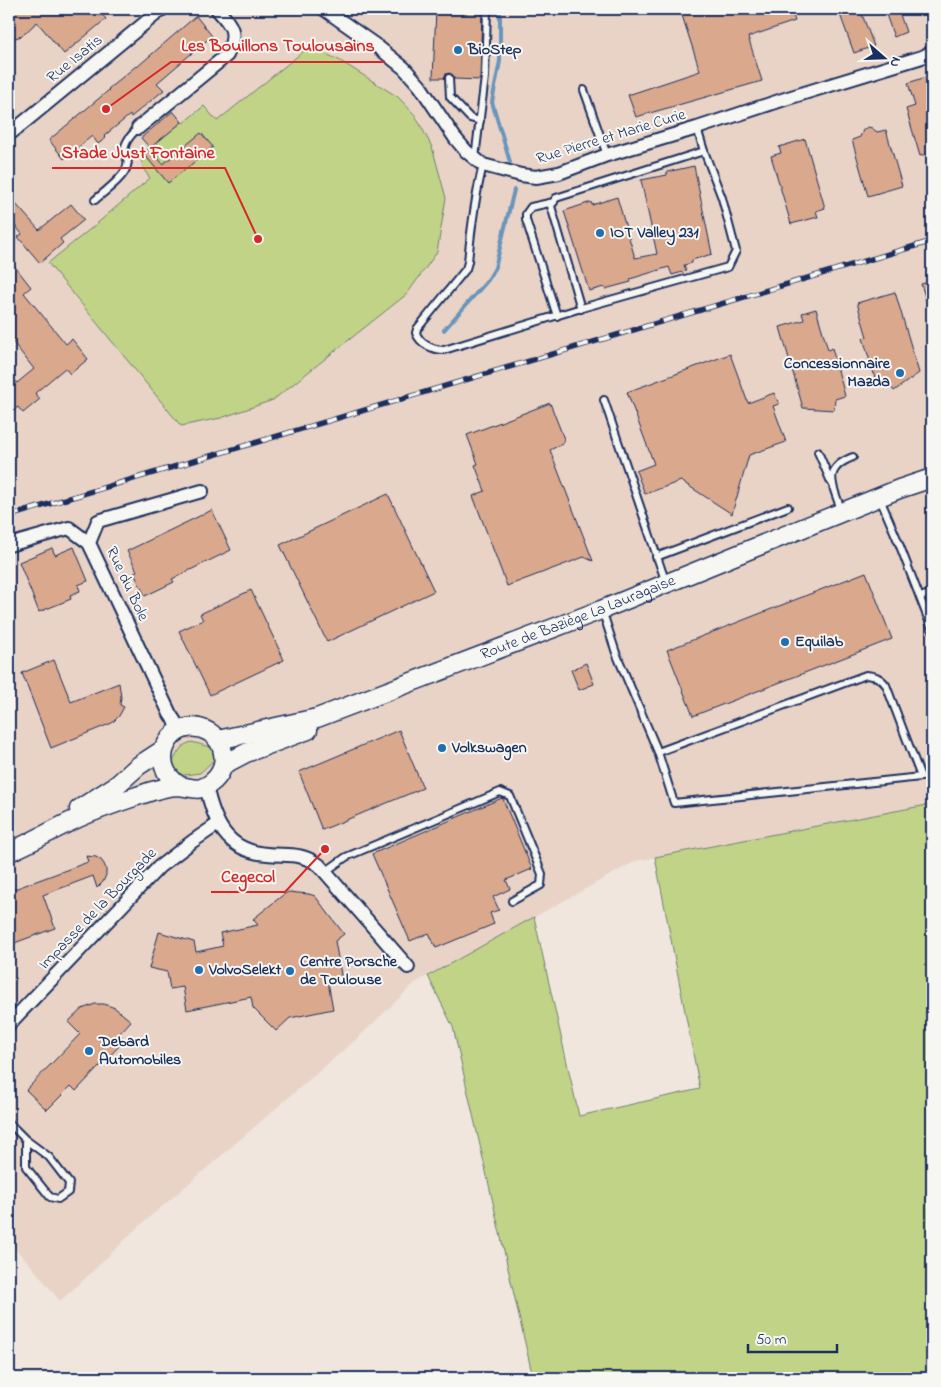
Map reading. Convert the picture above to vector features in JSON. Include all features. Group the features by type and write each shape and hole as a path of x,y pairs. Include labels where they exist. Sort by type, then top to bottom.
{"main road":[{"name":"Route de Baziège La Lauragaise","path":"218,740 317,718 601,610 899,489 932,478"},
{"name":"Route de Baziège La Lauragaise","path":"223,765 246,753 605,619 932,487"},
{"path":"9,842 84,807 164,749 171,738 181,730 188,728 202,729 214,735 223,750 223,765 216,779 206,786 193,789 180,786 166,787 88,813 9,852"},
{"path":"164,749 163,764 165,771 180,786"}],"street":[{"name":"Rue Isatis","path":"10,130 162,9"},
{"path":"138,128 227,55 232,46 233,35 231,25 217,9"},
{"name":"Rue Pierre et Marie Curie","path":"324,9 378,46 404,68 420,86 455,138 479,162 498,169 536,177 559,173 607,155 922,57 932,52"},
{"name":"Rue du Bole","path":"181,730 170,714 89,543 98,521 202,491"},
{"path":"9,545 69,528 89,543"},
{"path":"206,786 211,806 224,834 232,841 252,852 300,855 319,865 408,967"},
{"name":"Impasse de la Bourgade","path":"9,1024 159,867 218,824"}],"lane":[{"path":"487,9 478,186 468,262 466,269 419,324 416,333 418,337 433,348 444,350 728,267 736,251 722,198 697,128"},
{"path":"448,78 450,97 470,118 480,121"},
{"path":"584,90 607,155"},
{"path":"95,200 124,173 128,161 124,152 125,145 138,128"},
{"path":"581,309 551,206 556,198 704,152"},
{"path":"554,202 531,207 526,214 526,220 557,316"},
{"path":"604,400 666,584"},
{"path":"818,452 832,483 842,513"},
{"path":"832,483 834,469 841,462 854,457"},
{"path":"883,506 932,629"},
{"path":"656,556 788,508"},
{"path":"920,598 932,593"},
{"path":"605,619 616,653 658,752 674,803 921,778 886,685 883,680 876,676 866,675 658,752"},
{"path":"325,872 346,857 500,792 510,796 542,874 541,885 512,901"},
{"path":"9,1123 26,1140 49,1157 69,1182 68,1192 58,1199 50,1197 26,1167 26,1140"}],"shaded area":[{"path":"9,9 932,9 932,804 636,861 415,983 360,1036 136,1229 60,1301 29,1263 9,1243"}],"green space":[{"path":"315,49 339,60 398,97 415,115 432,147 446,198 437,252 407,294 273,400 221,418 181,426 48,263 150,178 142,165 143,156 182,122 204,106 217,121 305,50"},
{"path":"192,742 213,748 215,759 200,773 177,776 171,766 181,748"},
{"path":"932,804 932,1378 533,1378 453,1027 428,976 534,917 579,1116 700,1089 655,857"}],"building":[{"path":"9,9 97,9 106,19 64,54 37,22 22,36 9,38"},
{"name":"BioStep","path":"436,9 482,9 480,80 454,79 453,75 449,73 444,78 433,78"},
{"path":"680,9 738,9 740,14 756,9 791,9 795,21 748,37 762,81 636,117 628,95 700,71"},
{"path":"838,9 860,9 874,46 854,53"},
{"path":"884,9 898,9 906,32 894,37"},
{"path":"196,16 212,36 157,83 164,90 104,136 106,138 98,144 92,136 64,159 49,140"},
{"path":"932,75 932,152 920,156 906,109 915,106 908,83"},
{"path":"173,111 182,122 150,148 141,138"},
{"path":"868,127 877,132 886,130 902,186 868,196 852,140 860,137 863,130"},
{"path":"201,133 213,147 168,183 143,153 150,148 163,164"},
{"path":"805,139 825,208 816,211 818,217 791,224 771,156 781,153 779,147"},
{"name":"IOT Valley 231","path":"694,166 712,254 692,260 692,263 684,265 686,271 672,275 669,267 630,279 631,282 589,291 564,211 591,202 592,205 617,197 635,258 657,254 641,180 667,175 667,172"},
{"path":"15,203 39,230 71,204 84,220 60,239 63,243 40,263 18,237 22,234 9,218 9,208"},
{"path":"9,259 31,287 24,293 66,344 72,339 88,359 70,374 65,368 35,393 40,399 23,413 18,407 9,414 9,373 17,383 34,369 9,337"},
{"path":"932,281 932,312 930,313 921,284"},
{"path":"895,292 919,373 894,391 887,382 877,385 863,338 867,337 857,303"},
{"path":"816,309 828,350 832,348 845,396 835,399 834,410 803,408 780,327 804,320 802,313"},
{"path":"730,354 748,403 774,393 779,404 773,406 786,442 749,455 732,514 681,481 645,494 636,471 654,464 627,392"},
{"path":"550,403 564,439 562,444 550,450 593,561 584,557 507,586 473,496 485,491 475,465 478,464 467,435"},
{"path":"388,494 434,591 327,642 280,545"},
{"path":"212,510 231,550 172,579 174,582 145,596 134,573 137,571 127,551"},
{"path":"74,547 88,581 78,585 80,591 70,595 71,599 39,612 19,562 52,548 55,555"},
{"name":"Equilab","path":"866,572 892,639 693,716 667,650"},
{"path":"251,590 284,660 210,695 179,631 203,620 200,614"},
{"path":"54,660 71,702 119,683 120,705 124,707 112,723 51,748 22,673"},
{"path":"586,663 594,684 579,690 571,670"},
{"path":"399,730 423,788 322,830 299,772"},
{"path":"502,798 532,869 506,880 510,889 493,897 499,910 490,913 494,924 436,948 429,933 410,941 372,854"},
{"path":"86,856 96,857 104,864 106,875 103,882 97,888 93,876 43,895 55,928 9,945 9,891 88,862"},
{"name":"Centre Porsche de Toulouse","path":"288,892 315,896 344,934 335,941 342,980 328,982 333,1009 290,1018 276,1031 253,1008 251,997 187,1010 183,987 170,989 167,972 149,968 159,932 194,942 196,952 223,946 220,933 258,925 253,919"},
{"name":"Debard Automobiles","path":"95,1004 104,1004 115,1008 131,1021 119,1034 125,1040 76,1091 71,1086 47,1110 26,1090 80,1034 68,1022 82,1009"}],"waterway":[{"path":"500,9 500,61 492,102 510,162"},
{"path":"444,330 488,280 495,268 514,190"}],"railway":[{"path":"9,516 932,241"}],"place":[{"name":"BioStep","path":"458,50"},
{"name":"Les Bouillons Toulousains","path":"106,109"},
{"name":"IOT Valley 231","path":"600,233"},
{"name":"Stade Just Fontaine","path":"258,239"},
{"name":"Concessionnaire Mazda","path":"900,373"},
{"name":"Equilab","path":"785,642"},
{"name":"Volkswagen","path":"442,748"},
{"name":"Cegecol","path":"325,849"},
{"name":"VolvoSelekt","path":"199,970"},
{"name":"Centre Porsche de Toulouse","path":"290,971"},
{"name":"Debard Automobiles","path":"89,1051"}]}
